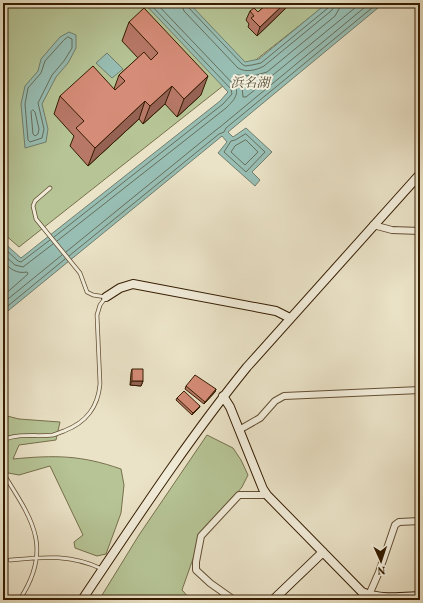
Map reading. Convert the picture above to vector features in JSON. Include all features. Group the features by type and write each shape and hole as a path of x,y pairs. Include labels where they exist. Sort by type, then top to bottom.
{"street":[{"path":"82,600 139,513 223,396 290,318 420,174"},
{"path":"374,225 392,230 420,231"},
{"path":"106,297 120,288 133,284 276,311 290,318"},
{"path":"239,430 260,418 275,401 284,396 420,390"},
{"path":"223,396 230,407 263,489 362,592 378,597 420,596"},
{"path":"234,600 196,570 201,536 239,495 267,494"},
{"path":"369,595 379,572 395,525 399,522 420,520"},
{"path":"273,600 323,552"}],"lane":[{"path":"3,440 16,436 54,434 78,424 88,415 97,401 99,392 100,384 97,315 100,305 106,297 93,295 86,292 83,280 76,268 36,219 33,206 35,201 50,188"},
{"path":"3,473 32,523 37,544 36,567 32,579 20,599"},
{"path":"10,560 52,557 79,560 102,569"}],"green space":[{"path":"3,3 328,3 19,247 3,233"},
{"path":"3,415 19,419 60,422 56,440 19,445 13,459 68,457 107,464 121,469 124,485 121,513 106,554 97,556 75,548 74,542 83,535 50,466 19,475 3,472"},
{"path":"207,435 233,448 248,475 242,487 201,536 182,590 191,600 99,600 139,535"}],"water":[{"name":"浜名湖","path":"144,3 189,3 245,62 259,59 327,3 384,3 228,132 233,137 246,128 272,152 252,172 260,180 255,186 218,153 227,142 222,136 3,315 3,242 21,258 220,101 228,92"},
{"path":"69,32 76,35 76,48 68,63 56,77 42,104 48,129 46,142 25,148 21,104 25,86 38,71 41,59 60,37"},
{"path":"107,53 123,69 112,78 96,63"}],"building":[{"path":"268,3 285,3 260,27 251,18 254,16 250,11 254,8 258,12"},
{"path":"144,8 208,76 184,99 172,86 150,106 145,101 95,148 76,128 84,121 60,96 93,66 115,90 125,81 119,75 144,52 151,60 158,53 129,22"},
{"path":"132,369 143,369 143,381 132,381"},
{"path":"195,375 216,389 205,402 186,386"},
{"path":"184,391 200,406 193,413 177,398"}]}
